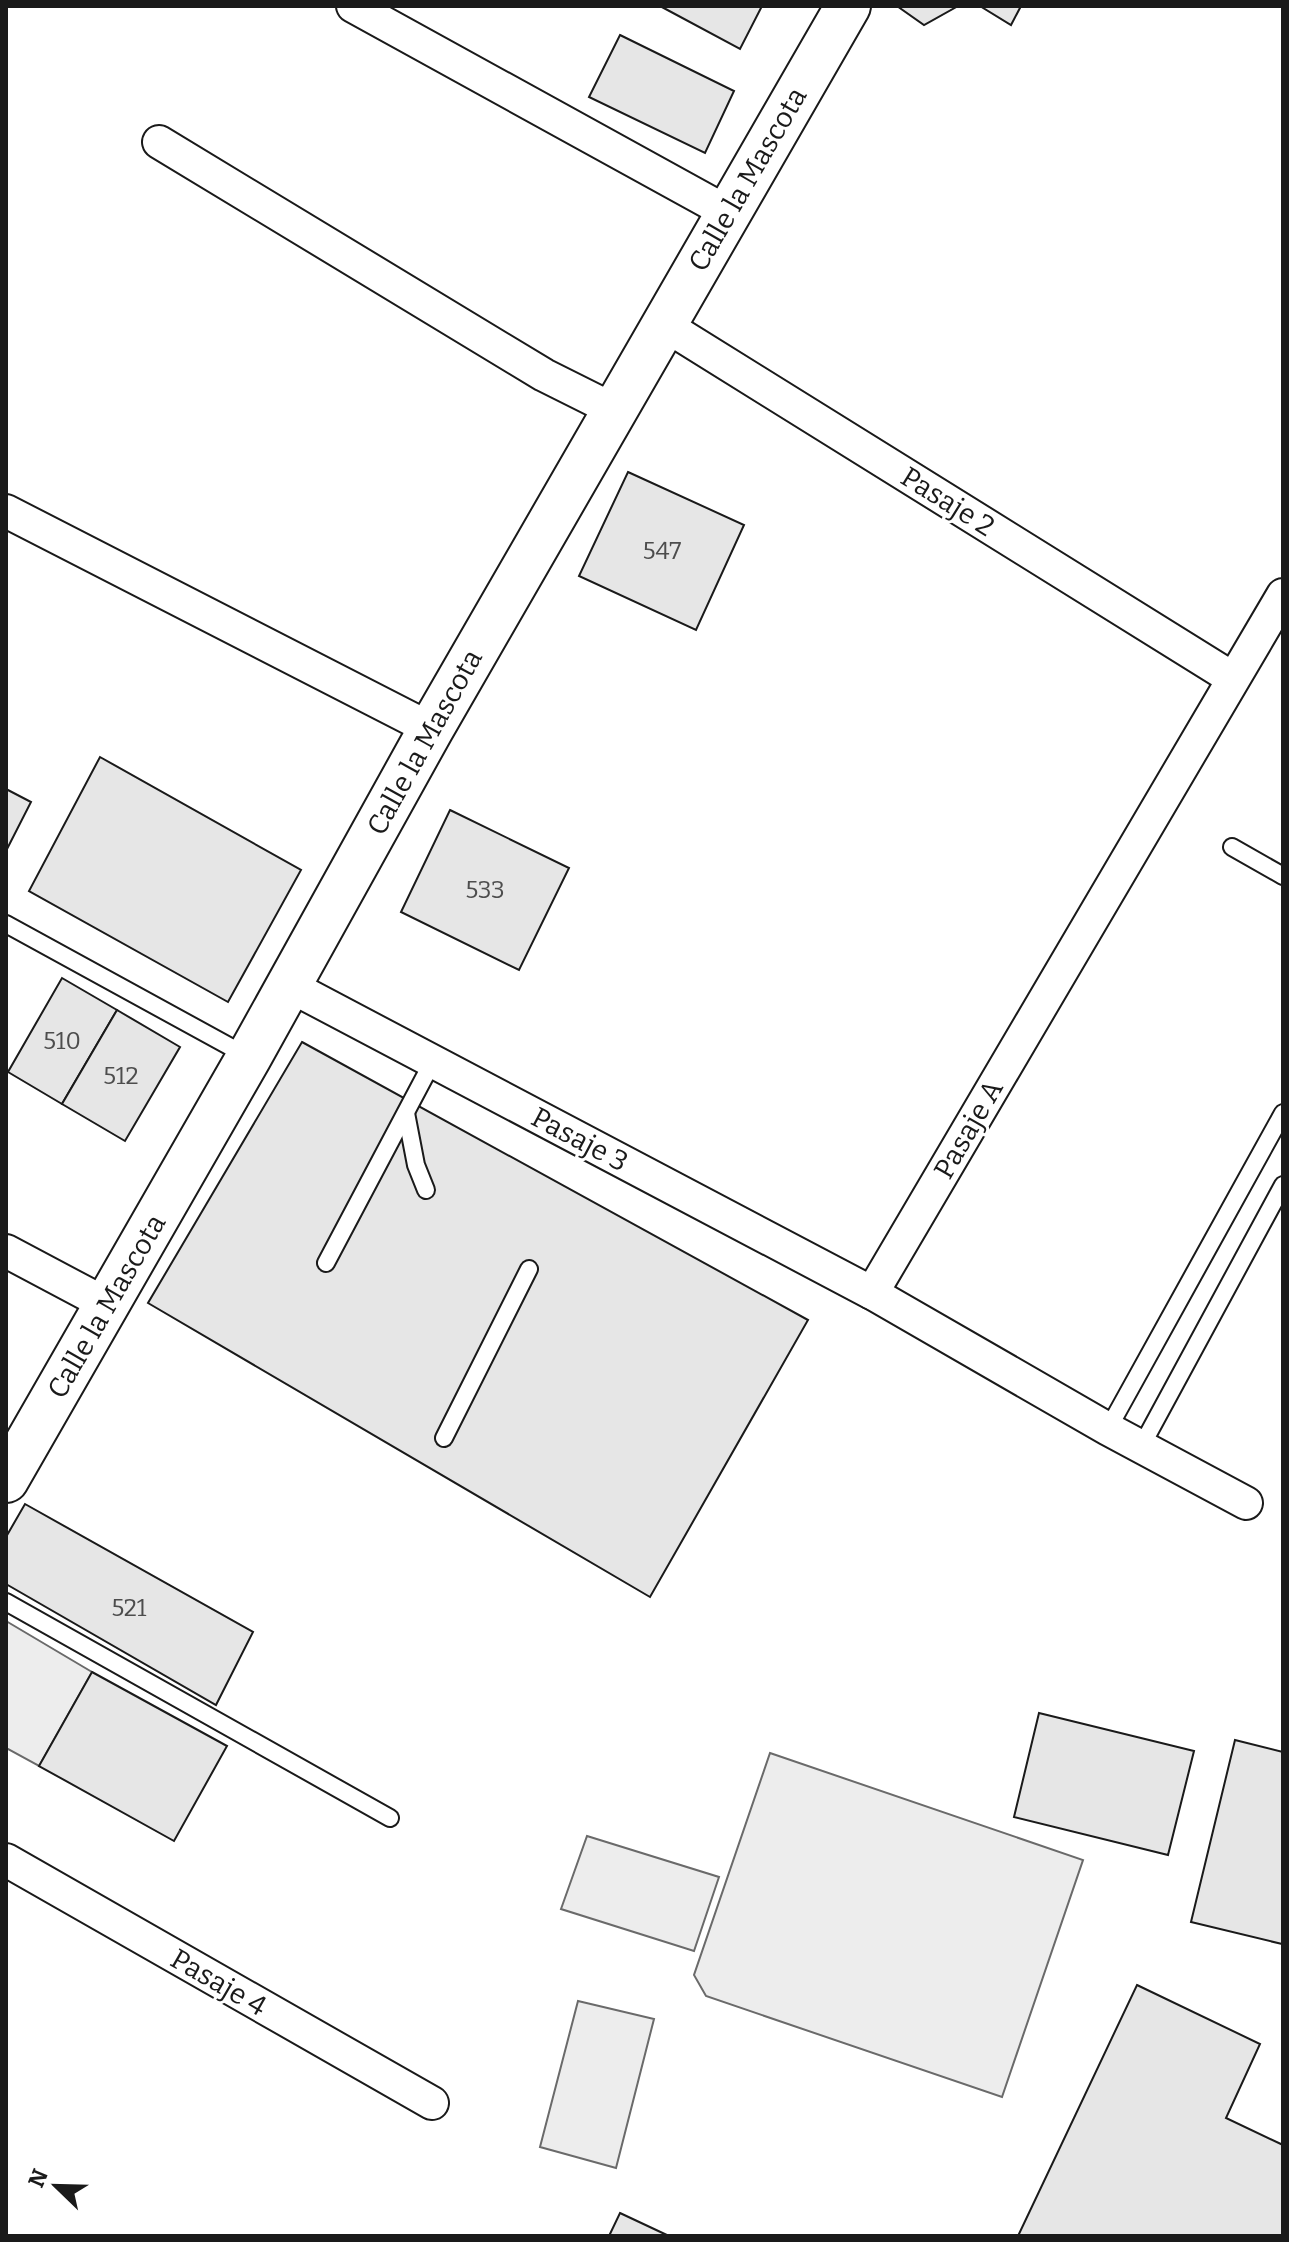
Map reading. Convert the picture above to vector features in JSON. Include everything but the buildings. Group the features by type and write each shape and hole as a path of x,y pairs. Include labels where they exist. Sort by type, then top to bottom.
{"main road":[{"name":"Calle la Mascota","path":"6,1480 249,1057 431,729 848,6"}],"street":[{"path":"353,6 727,212"},
{"path":"159,142 544,375 614,410"},
{"name":"Pasaje 2","path":"663,324 1232,678"},
{"path":"6,511 431,729"},
{"name":"Pasaje A","path":"872,1293 1283,595"},
{"name":"Pasaje 3","path":"288,985 872,1293"},
{"path":"6,1251 106,1304"},
{"path":"872,1293 1108,1429 1246,1503"},
{"name":"Pasaje 4","path":"6,1860 432,2103"}],"lane":[{"path":"1232,847 1283,876"},
{"path":"6,924 249,1057"},
{"path":"326,1263 433,1061"},
{"path":"406,1113 416,1165 426,1190"},
{"path":"1108,1429 1283,1113"},
{"path":"1141,1447 1283,1185"},
{"path":"444,1438 529,1269"},
{"path":"6,1602 390,1818"}],"shaded area":[{"path":"6,1621 92,1672 39,1766 6,1748"},
{"path":"770,1753 1083,1860 1002,2097 706,1996 694,1975"},
{"path":"587,1836 719,1877 694,1951 561,1909"},
{"path":"578,2001 654,2019 616,2168 540,2147"}]}
